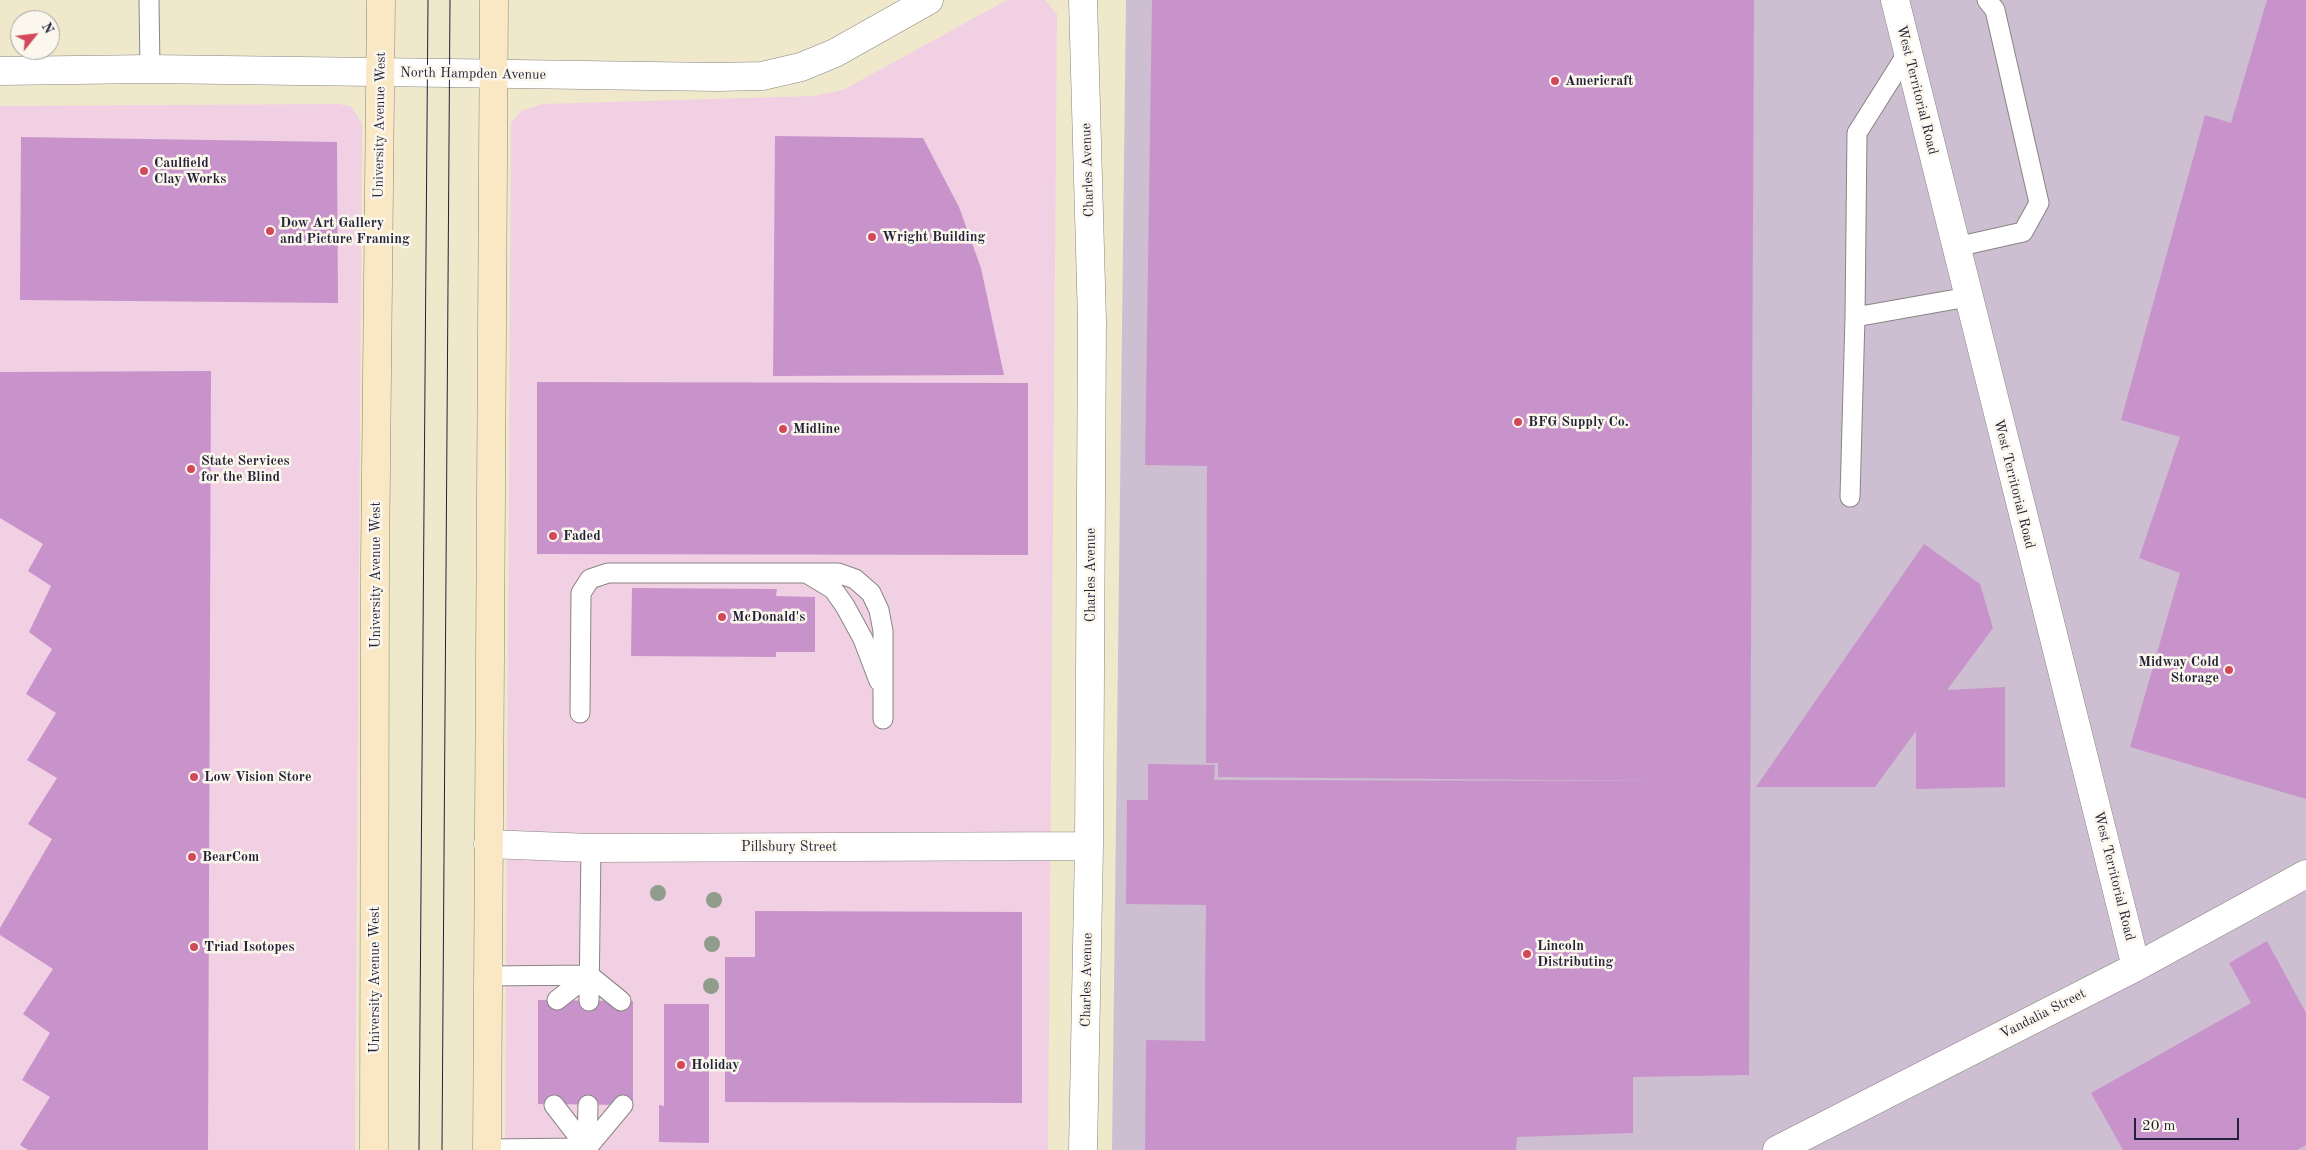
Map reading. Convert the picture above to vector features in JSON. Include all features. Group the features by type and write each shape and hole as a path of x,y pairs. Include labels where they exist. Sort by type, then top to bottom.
{"main road":[{"name":"University Avenue West","path":"374,1150 375,564 381,0"},
{"path":"487,1149 494,0"}],"street":[{"name":"North Hampden Avenue","path":"0,72 150,69 381,71 493,75 762,76 801,67 835,53 929,0"},
{"name":"Charles Avenue","path":"1083,0 1092,321 1089,846 1083,1150"},
{"name":"West Territorial Road","path":"1895,0 2136,967"},
{"name":"Pillsbury Street","path":"488,844 591,848 1089,846"},
{"name":"Vandalia Street","path":"1776,1150 2136,967 2306,874"}],"lane":[{"path":"150,0 150,69"},
{"path":"1956,247 2022,232 2039,203 1995,10 1987,0"},
{"path":"1850,496 1855,317 1857,133 1908,52"},
{"path":"1855,317 1968,297"},
{"path":"580,714 581,593 590,580 608,573 838,574 855,579 871,593 879,610 883,631 883,719"},
{"path":"806,574 832,589 845,606 863,639 883,692"},
{"path":"589,1001 591,848"},
{"path":"558,1000 589,975"},
{"path":"487,976 589,975 621,1001"},
{"path":"554,1105 587,1148"},
{"path":"587,1148 588,1105"},
{"path":"487,1149 587,1148 623,1105"}],"shaded area":[{"path":"1007,0 1045,0 1057,14 1048,1150 505,1150 511,123 521,111 543,104 813,96 843,90"},
{"path":"1126,0 2306,0 2306,1150 1112,1150"},
{"path":"339,104 352,107 362,124 355,1150 0,1150 0,106"}],"building":[{"path":"1152,0 1754,0 1749,1075 1633,1077 1633,1133 1517,1137 1516,1150 1145,1150 1146,1040 1205,1041 1206,905 1126,904 1127,800 1148,800 1148,764 1215,765 1214,780 1663,781 1218,777 1218,763 1206,763 1207,466 1145,465"},
{"path":"2267,0 2306,0 2306,799 2130,747 2180,573 2139,558 2180,437 2121,420 2205,115 2231,123"},
{"name":"Wright Building","path":"775,136 923,138 959,207 981,268 1004,375 773,376"},
{"path":"21,137 337,142 338,303 20,300"},
{"path":"211,371 208,1150 28,1150 20,1145 50,1097 22,1080 50,1033 23,1014 53,969 0,935 0,928 52,839 28,824 57,778 27,760 56,713 26,694 52,649 29,632 51,586 28,571 43,544 0,518 0,372"},
{"name":"Midline","path":"537,382 1028,383 1028,555 537,554"},
{"path":"1924,544 1980,584 1993,628 1947,690 2005,687 2005,787 1916,789 1916,731 1875,787 1756,787"},
{"path":"632,588 777,589 776,596 815,597 815,652 776,652 776,657 631,656"},
{"path":"755,911 1022,912 1022,1103 725,1102 725,957 755,957"},
{"path":"2267,941 2306,1013 2306,1145 2297,1150 2123,1150 2091,1093 2251,1003 2229,963"},
{"path":"538,1000 633,1001 633,1105 538,1104"},
{"path":"664,1004 709,1004 709,1143 659,1142 659,1105 664,1106"}],"tram line":[{"path":"419,1150 428,0"},
{"path":"442,1150 450,0"}],"place":[{"name":"Americraft","path":"1555,81"},
{"name":"Caulfield Clay Works","path":"144,171"},
{"name":"Dow Art Gallery and Picture Framing","path":"270,231"},
{"name":"Wright Building","path":"872,237"},
{"name":"BFG Supply Co.","path":"1518,422"},
{"name":"Midline","path":"783,429"},
{"name":"State Services for the Blind","path":"191,469"},
{"name":"Faded","path":"553,536"},
{"name":"McDonald's","path":"722,617"},
{"name":"Midway Cold Storage","path":"2229,670"},
{"name":"Low Vision Store","path":"194,777"},
{"name":"BearCom","path":"192,857"},
{"name":"Triad Isotopes","path":"194,947"},
{"name":"Lincoln Distributing","path":"1527,954"},
{"name":"Holiday","path":"681,1065"}]}
